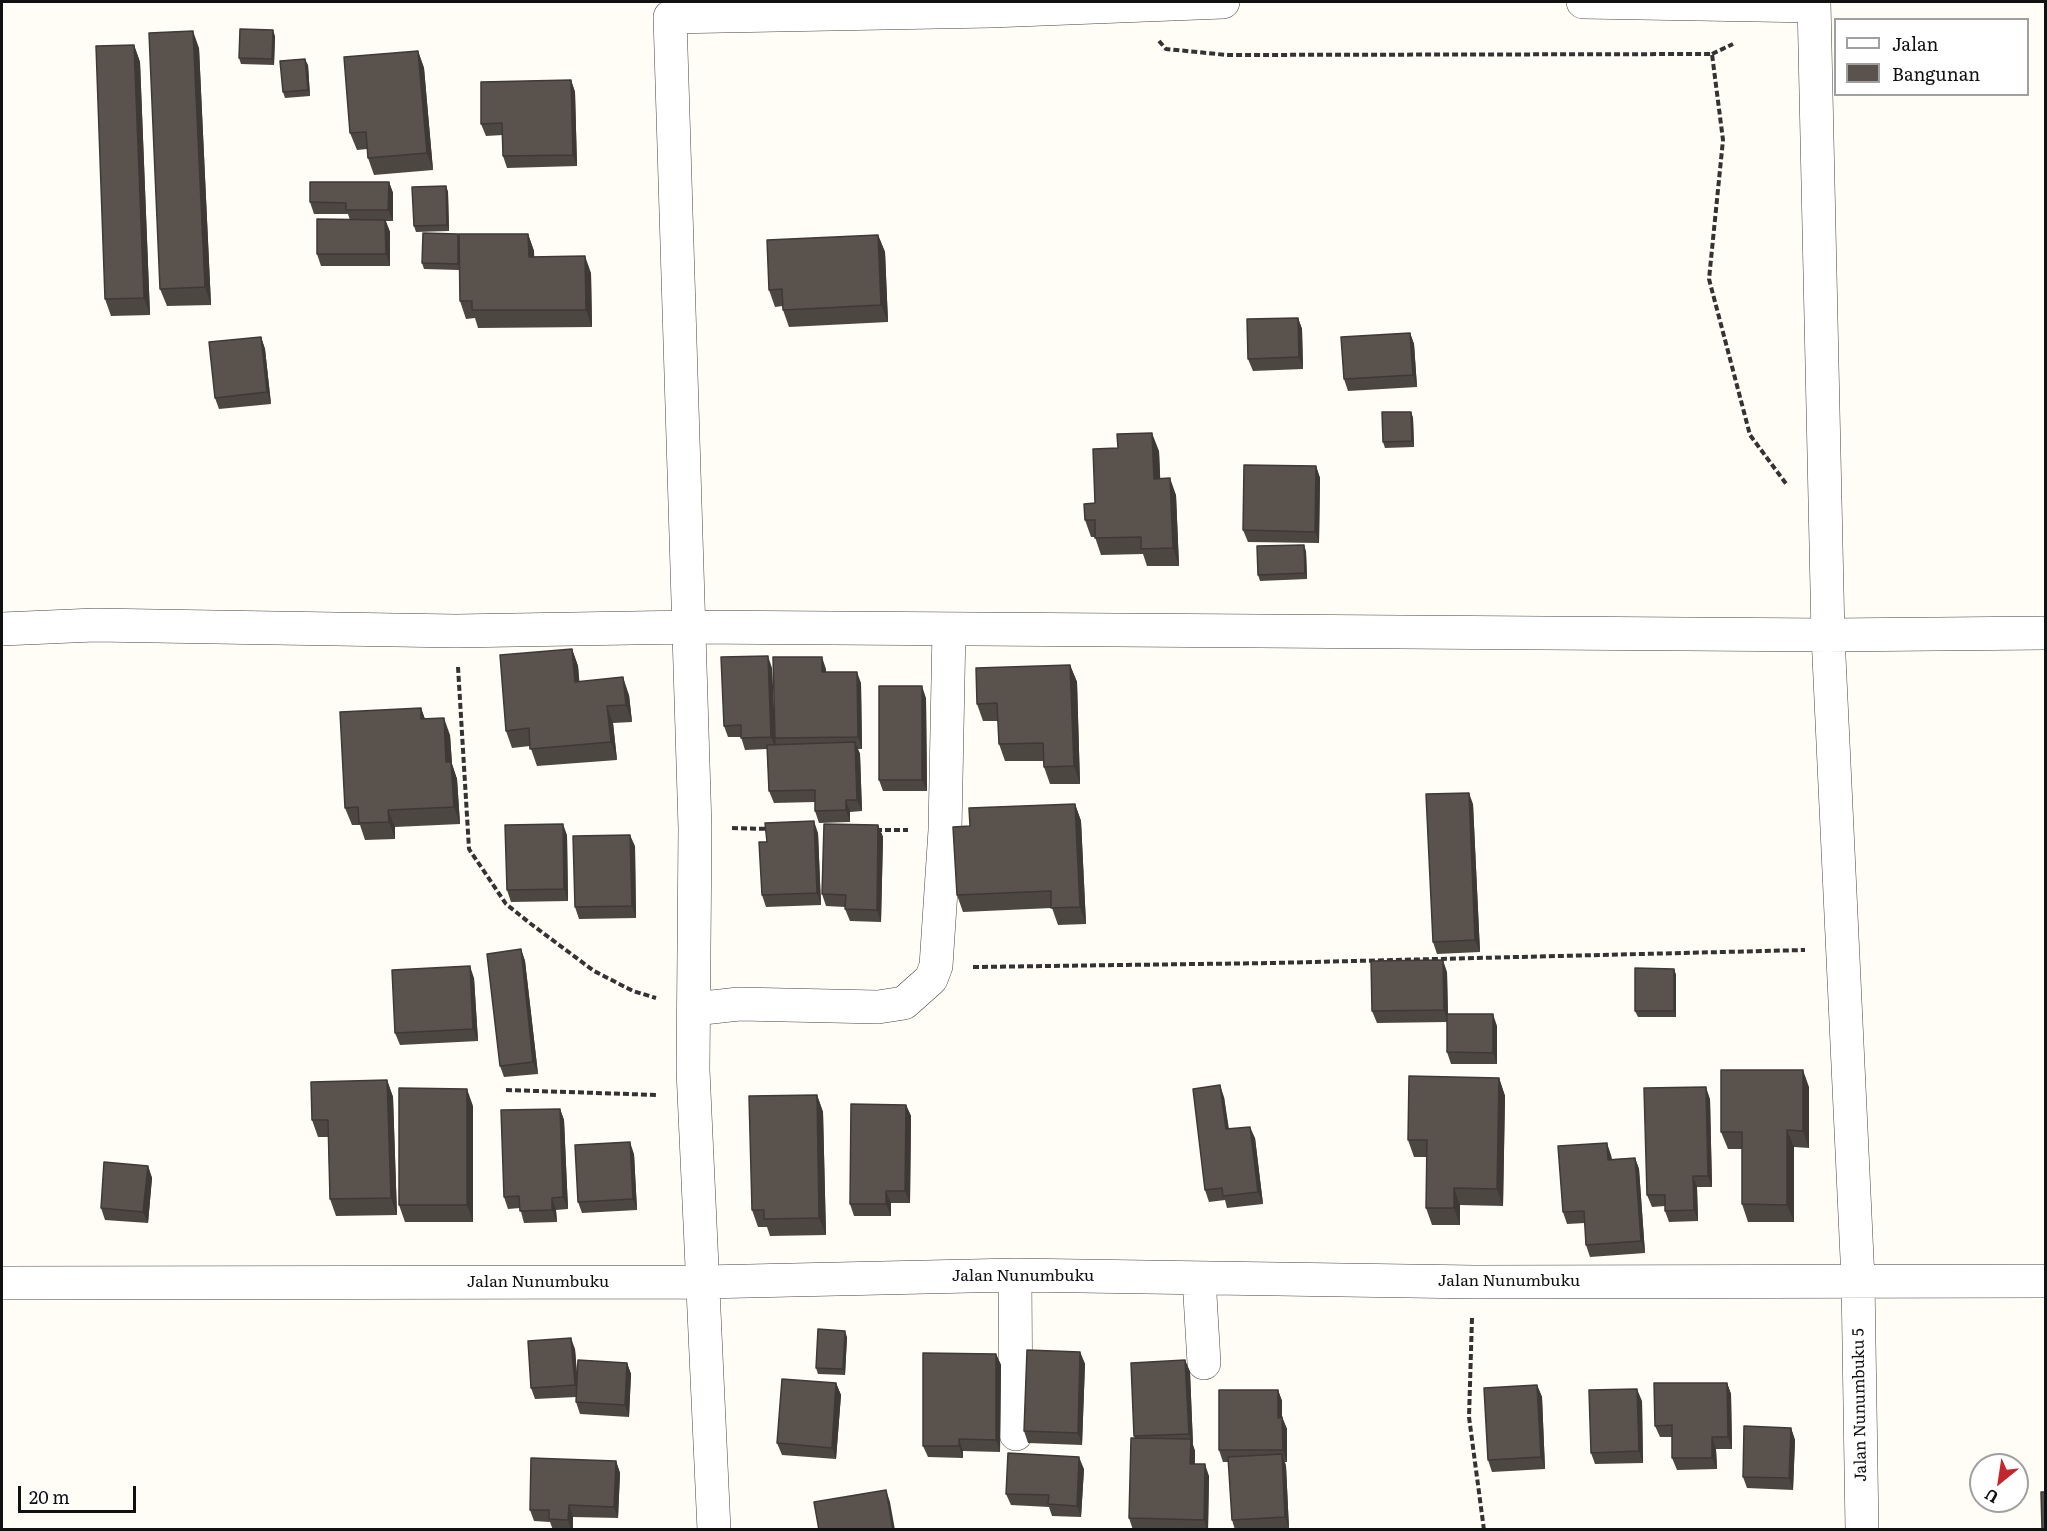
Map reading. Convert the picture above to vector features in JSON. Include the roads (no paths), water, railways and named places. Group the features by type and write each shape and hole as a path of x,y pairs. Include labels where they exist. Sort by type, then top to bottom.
{"street":[{"path":"714,1530 694,1096 693,879 695,828 670,9 991,11 1222,2"},
{"path":"1583,2 1814,4"},
{"name":"Jalan Nunumbuku 5","path":"1814,4 1828,635 1858,1280 1862,1530"},
{"path":"2,629 95,625 456,631 690,627 1828,635 2046,633"},
{"path":"694,1009 739,1004 878,1007 904,1003 931,979 936,966 945,830 949,629"},
{"path":"1016,1275 1016,1434"},
{"name":"Jalan Nunumbuku","path":"2,1283 704,1282 1016,1275 1474,1282 2046,1281"},
{"path":"1199,1278 1204,1363"}]}
